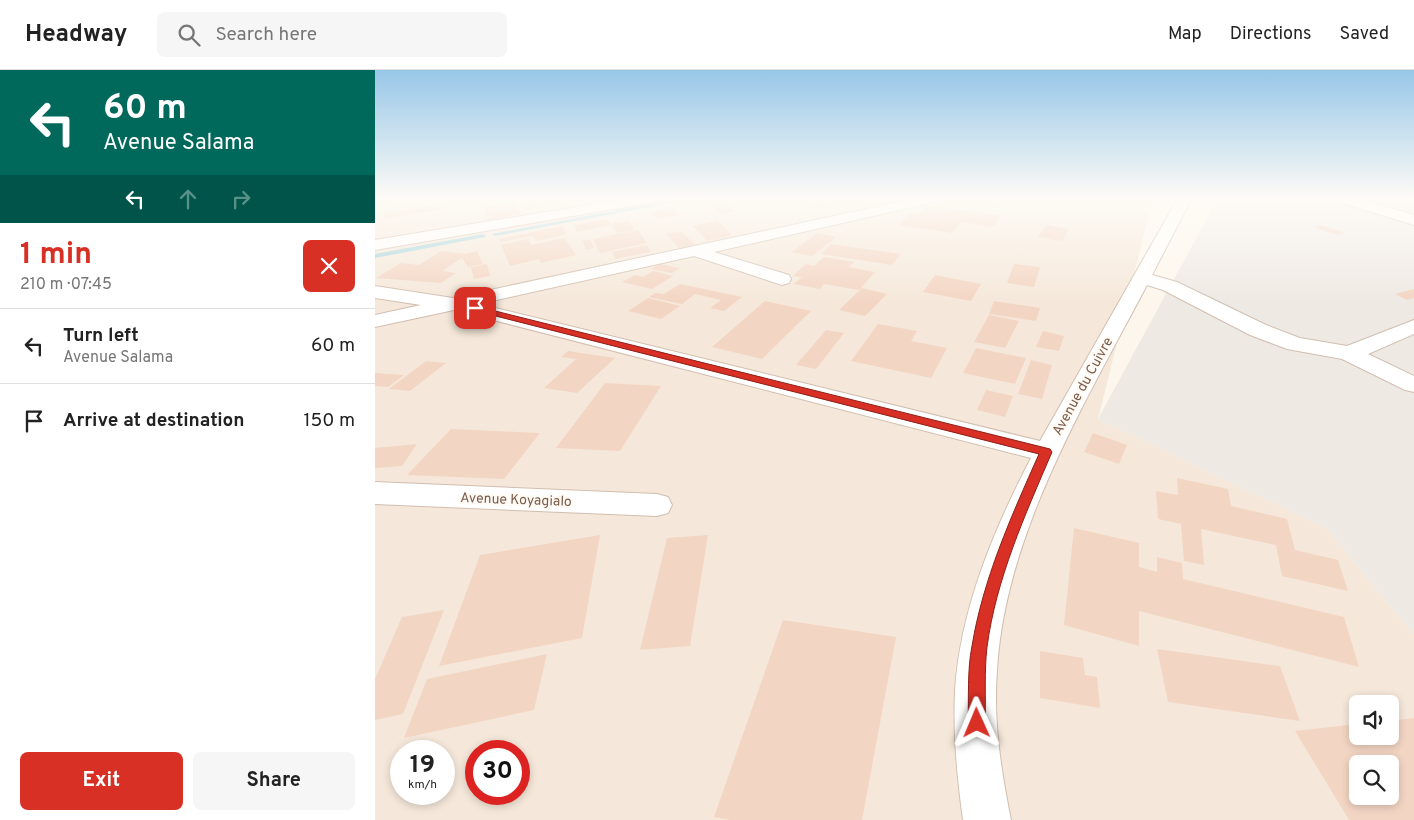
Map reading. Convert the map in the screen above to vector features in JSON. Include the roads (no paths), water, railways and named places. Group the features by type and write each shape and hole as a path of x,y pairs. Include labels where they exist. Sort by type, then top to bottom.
{"street":[{"path":"375,245 446,233"},
{"path":"375,321 777,233"},
{"name":"Avenue du Cuivre","path":"987,820 979,774 977,726 979,648 991,592 1004,551 1046,452 1166,233"},
{"path":"695,251 782,279"},
{"path":"1141,278 1170,286 1258,330 1295,344 1348,353 1414,385"},
{"path":"375,292 455,304 1046,452"},
{"path":"1348,353 1378,343 1414,326"},
{"name":"Avenue Koyagialo","path":"375,494 657,505"}],"waterway":[{"path":"495,234 500,233"},
{"path":"375,256 483,236"}]}
